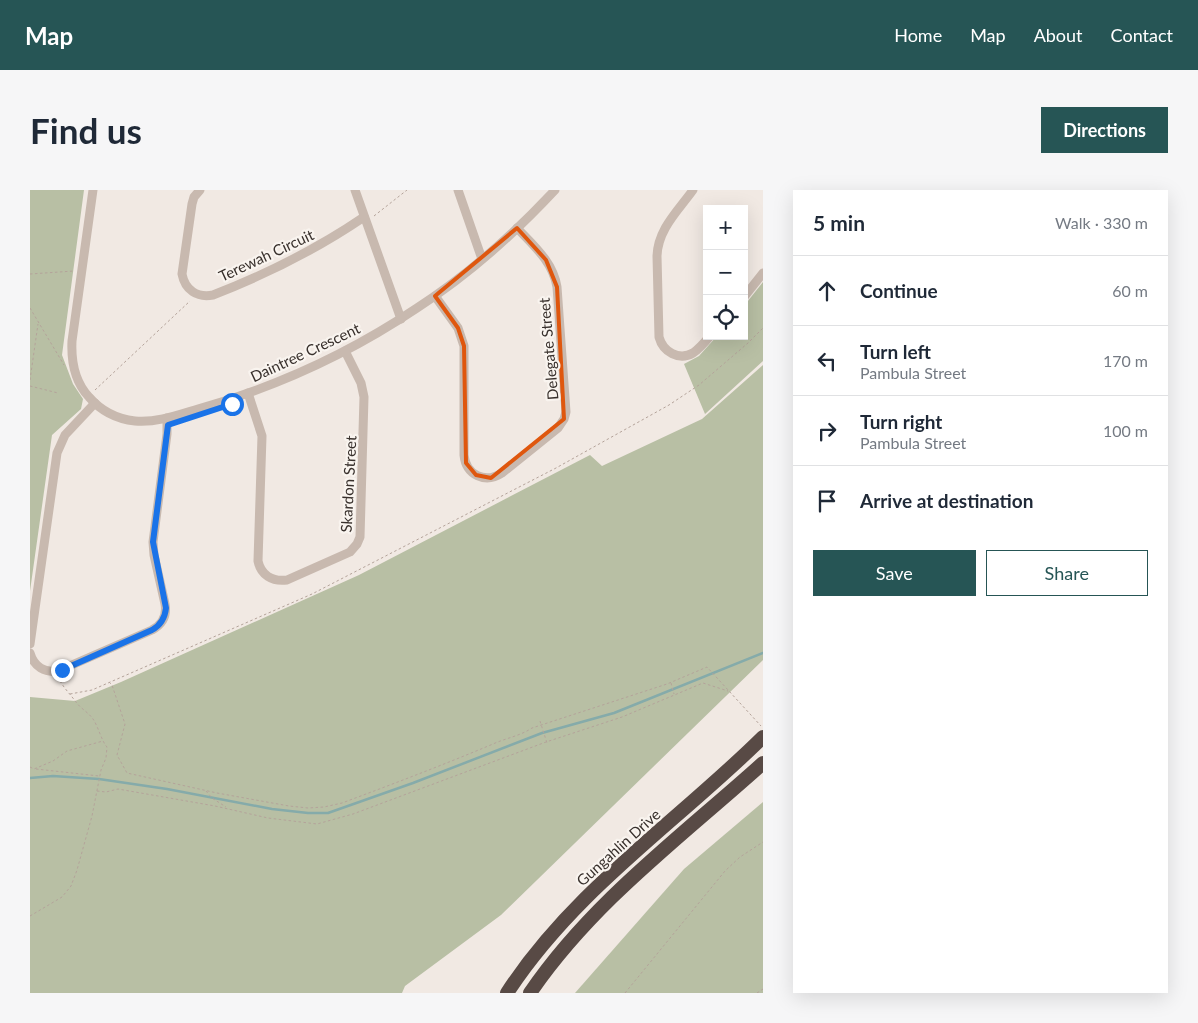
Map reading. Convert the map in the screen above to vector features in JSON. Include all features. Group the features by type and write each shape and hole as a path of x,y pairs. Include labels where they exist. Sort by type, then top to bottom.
{"highway":[{"name":"Gungahlin Drive","path":"507,993 524,967 579,905 626,860 759,741"},
{"path":"530,993 562,951 611,897 763,764"}],"street":[{"name":"Daintree Crescent","path":"93,190 72,341 72,356 77,378 94,403 113,415 127,420 142,421 166,418 248,394 288,378 345,351 401,319 435,296 482,259 517,228 555,190"},
{"path":"197,294 186,285 182,274 192,204 194,197 200,190"},
{"path":"355,190 401,319"},
{"path":"458,190 482,259"},
{"path":"693,190 665,227 658,244 659,337 661,345 666,351 680,356 695,352 706,340"},
{"name":"Terewah Circuit","path":"197,294 213,295 280,266 323,244 364,218"},
{"name":"Delegate Street","path":"435,296 458,328 464,346 464,455 466,463 476,475 487,478 495,477 560,425 566,412 557,287 554,275 546,260 517,228"},
{"path":"746,295 763,273"},
{"name":"Skardon Street","path":"248,394 262,436 258,561 260,568 268,577 275,580 287,580 350,552 360,537 364,396 361,383 345,351"},
{"path":"30,644 57,452 65,435 94,403"},
{"path":"30,654 35,664 40,668 55,672 152,630 164,619 165,604 153,542 168,434 166,418"}],"path":[{"path":"364,218 370,220 407,190"},
{"path":"30,274 82,272"},
{"path":"88,395 197,294"},
{"path":"30,308 38,324 64,362 66,371"},
{"path":"30,380 38,324"},
{"path":"70,694 92,690 312,594 594,448 632,425 669,406 700,385 763,328"},
{"path":"30,386 58,393"},
{"path":"109,682 112,685 125,724 117,755 123,768 128,773 206,790 308,808 324,807 394,784 542,726 671,683 707,668 763,729"},
{"path":"30,916 62,897 71,886 92,816 100,776 106,758 107,747 94,720 76,703 55,672"},
{"path":"671,683 674,695"},
{"path":"97,791 106,792 118,789 229,808 268,818 317,824 353,814 547,742 622,718 703,683 730,692"},
{"path":"540,721 547,742"},
{"path":"34,769 53,761 68,751 103,741"},
{"path":"30,768 100,776"},
{"path":"206,790 212,798 229,808"},
{"path":"625,993 726,871 740,856 763,842"},
{"path":"757,993 763,989"}],"highlighted area":[{"path":"517,228 546,260 557,287 564,419 491,478 476,475 466,463 464,346 458,328 435,296"}],"green space":[{"path":"30,190 84,190 62,355 73,384 83,399 81,409 52,435 30,591"},
{"path":"763,282 763,361 705,414 684,364 699,356 713,340 748,340 748,301"},
{"path":"763,365 763,660 501,915 405,986 402,993 30,993 30,697 75,701 359,575 590,455 602,466 702,419"},
{"path":"763,802 763,993 575,993 684,869"}],"waterway":[{"path":"30,778 53,776 99,779 167,789 272,809 328,813 413,783 542,733 614,713 763,653"}],"route":[{"path":"62,670 152,630 164,619 166,608 154,555 153,542 168,425 232,404"}]}
